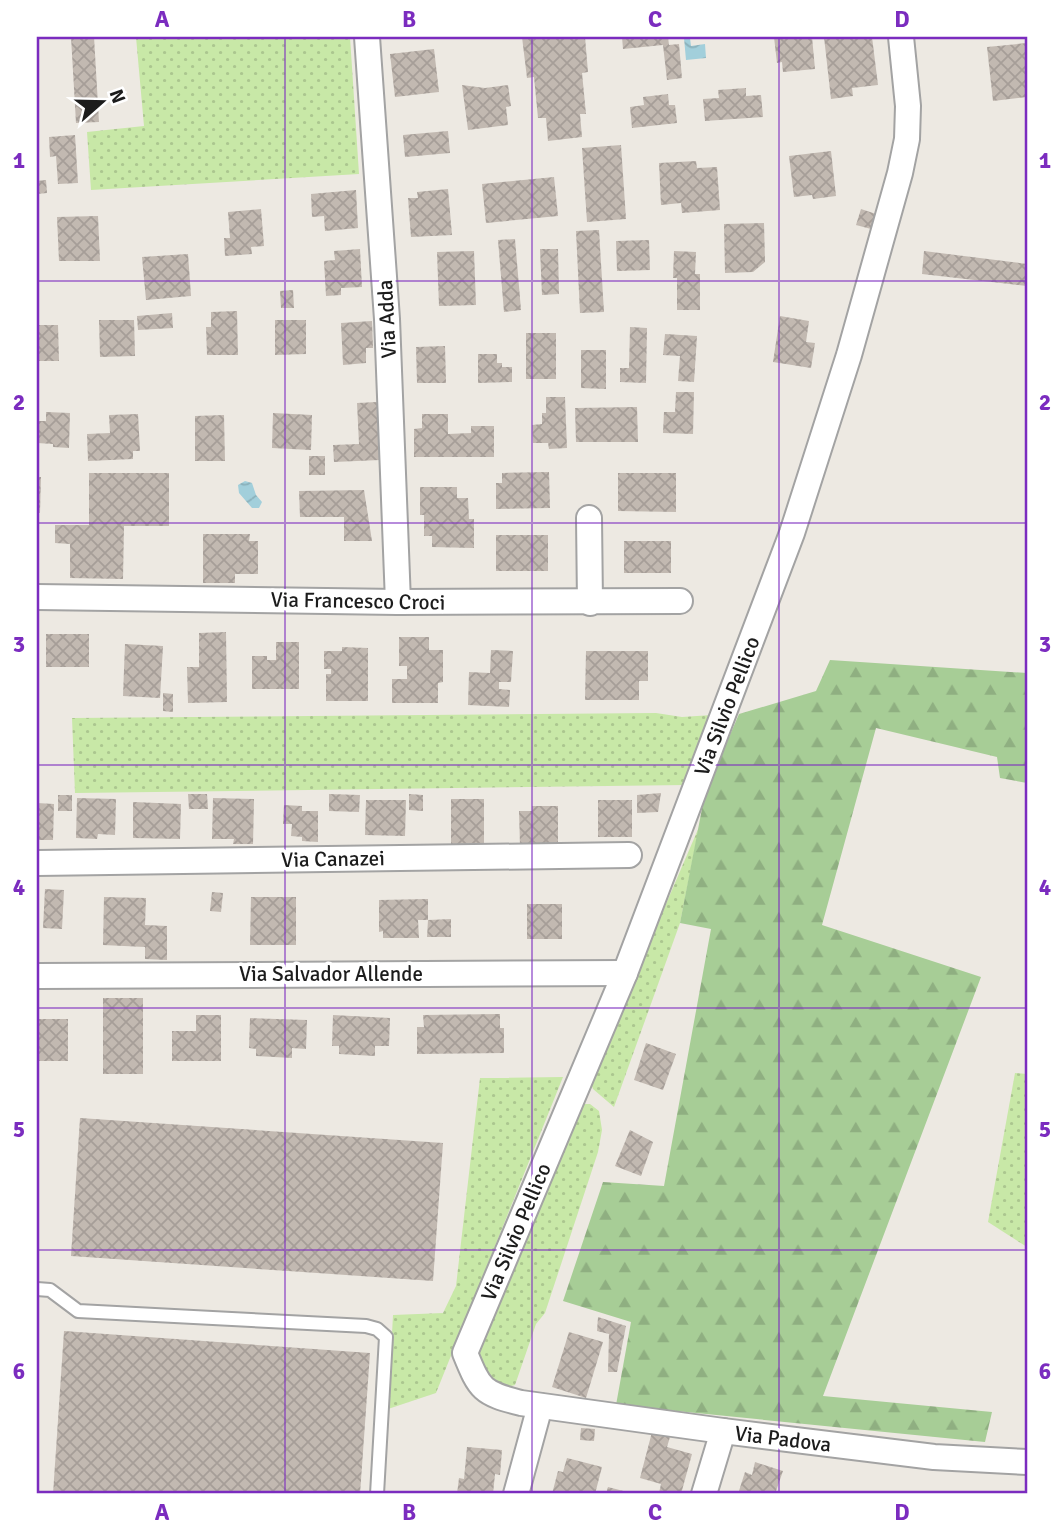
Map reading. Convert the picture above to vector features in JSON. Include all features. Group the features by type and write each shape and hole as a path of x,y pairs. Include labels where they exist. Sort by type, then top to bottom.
{"street":[{"name":"Via Adda","path":"368,37 387,319 398,602"},
{"name":"Via Silvio Pellico","path":"466,1353 625,973 792,533 849,355 907,139 908,106 901,37"},
{"path":"589,517 590,603"},
{"name":"Via Francesco Croci","path":"37,597 398,602 680,601"},
{"name":"Via Canazei","path":"37,863 629,855"},
{"name":"Via Salvador Allende","path":"37,976 625,973"},
{"name":"Via Padova","path":"466,1353 476,1380 492,1396 540,1406 934,1457 1027,1462"},
{"path":"516,1494 540,1406"},
{"path":"704,1494 723,1431"}],"lane":[{"path":"37,1289 50,1290 78,1311 366,1326 377,1329 386,1337 377,1494"}],"green space":[{"path":"136,37 350,37 359,174 91,190 87,132 144,126"},
{"path":"830,660 1027,673 1027,783 1000,778 997,757 876,728 822,925 981,977 823,1396 992,1412 985,1442 616,1405 631,1322 563,1301 603,1182 664,1186 711,929 680,923 705,793 739,714 816,691"},
{"path":"656,713 682,717 712,715 687,785 75,793 72,718"},
{"path":"699,827 680,923 614,1107 593,1089 590,1081"},
{"path":"1015,1073 1027,1074 1027,1247 988,1222"},
{"path":"563,1077 436,1393 388,1409 393,1315 443,1313 456,1286 480,1078"},
{"path":"580,1104 590,1104 599,1111 602,1130 598,1152 545,1313 536,1324 515,1385 499,1389 492,1387 476,1351"}],"water":[{"path":"684,38 690,38 691,46 705,44 706,58 686,60"},
{"path":"245,481 252,483 262,502 259,508 252,508 239,493 238,485"}],"building":[{"path":"71,37 94,37 99,122 76,123"},
{"path":"522,37 585,37 588,72 582,73 586,114 580,114 582,137 548,141 546,118 538,118 534,77 527,78"},
{"path":"622,37 668,37 669,45 679,44 682,78 667,80 663,45 623,49"},
{"path":"774,37 812,37 815,69 783,72 782,62 777,63"},
{"path":"824,37 872,37 878,85 852,88 853,96 831,99"},
{"path":"1027,43 1027,97 993,101 987,47"},
{"path":"434,49 439,92 395,97 390,54"},
{"path":"462,85 485,88 508,85 511,106 506,107 508,125 468,130"},
{"path":"746,88 746,96 761,95 763,117 705,121 703,99 719,98 718,90"},
{"path":"668,94 669,105 675,105 677,123 632,128 630,107 644,105 643,97"},
{"path":"448,131 450,153 405,157 403,135"},
{"path":"75,135 78,183 58,184 56,156 50,157 49,137"},
{"path":"621,145 626,219 587,222 582,148"},
{"path":"831,151 836,196 813,199 812,195 794,197 789,156"},
{"path":"696,161 697,168 717,167 720,210 682,213 681,203 661,205 659,163"},
{"path":"554,177 558,216 486,223 482,184"},
{"path":"46,180 47,193 37,194 37,181"},
{"path":"448,189 452,235 411,237 408,198 418,198 417,192"},
{"path":"356,190 358,228 325,231 324,216 312,217 311,194"},
{"path":"261,209 264,246 251,247 252,254 225,256 224,238 230,238 228,212"},
{"path":"861,209 876,214 871,229 856,225"},
{"path":"98,216 100,261 59,261 57,217"},
{"path":"764,223 765,262 753,272 725,273 724,224"},
{"path":"599,230 604,312 580,313 576,231"},
{"path":"515,239 521,310 504,312 498,240"},
{"path":"649,240 650,270 617,271 616,241"},
{"path":"360,249 362,287 341,288 341,295 326,296 324,261 335,260 334,251"},
{"path":"540,249 558,249 559,294 542,295"},
{"path":"474,251 476,305 439,306 437,252"},
{"path":"674,251 696,252 695,274 700,274 700,310 677,310 677,278 673,278"},
{"path":"924,251 1027,264 1027,286 922,274"},
{"path":"188,254 191,296 146,300 142,257"},
{"path":"293,290 294,308 281,308 280,291"},
{"path":"237,311 238,355 207,355 206,327 211,327 211,312"},
{"path":"172,313 173,328 138,330 137,316"},
{"path":"780,316 809,321 806,342 815,343 811,368 773,362"},
{"path":"99,320 134,320 135,356 100,357"},
{"path":"275,320 306,320 306,354 275,355"},
{"path":"372,321 373,348 366,348 366,363 343,365 341,323"},
{"path":"37,325 58,325 59,361 37,361"},
{"path":"630,327 647,328 646,383 620,382 620,368 629,368"},
{"path":"526,333 556,333 556,379 526,379"},
{"path":"665,334 697,336 694,382 678,381 680,356 663,355"},
{"path":"445,346 446,383 417,383 416,347"},
{"path":"581,350 606,350 606,389 581,388"},
{"path":"478,354 497,354 497,363 502,363 502,367 512,367 512,382 478,383"},
{"path":"676,392 694,392 693,434 663,433 664,412 675,412"},
{"path":"546,397 565,397 567,448 549,449 548,443 533,443 532,425 542,424 542,413 546,413"},
{"path":"377,402 380,460 334,462 333,445 359,444 357,403"},
{"path":"637,407 638,442 576,442 575,408"},
{"path":"46,412 70,413 69,448 37,443 37,421 46,421"},
{"path":"273,413 312,415 311,450 272,448"},
{"path":"138,414 140,451 133,451 133,459 88,461 87,434 110,433 109,415"},
{"path":"422,414 448,414 448,434 471,433 471,426 494,426 494,457 414,457 414,429 422,428"},
{"path":"224,415 225,461 195,461 195,416"},
{"path":"309,456 325,456 325,475 309,475"},
{"path":"549,472 550,508 496,509 496,483 502,483 502,473"},
{"path":"89,473 169,473 169,526 124,526 123,579 70,578 70,544 55,543 55,525 89,525"},
{"path":"618,473 676,473 676,512 618,511"},
{"path":"37,477 41,477 40,513 37,513"},
{"path":"420,487 457,487 457,498 468,498 469,519 474,519 474,548 432,547 432,536 424,536 424,515 420,515"},
{"path":"364,490 372,541 344,541 344,517 300,517 299,491"},
{"path":"203,534 250,534 249,541 258,541 258,574 235,574 235,583 203,583"},
{"path":"496,535 548,535 548,571 496,571"},
{"path":"624,541 671,541 671,573 624,573"},
{"path":"226,632 227,702 188,703 187,667 199,667 199,633"},
{"path":"46,634 89,634 89,667 46,667"},
{"path":"399,637 429,637 429,650 443,650 443,682 438,683 438,703 392,703 392,679 407,679 407,666 399,666"},
{"path":"276,642 299,642 299,689 252,689 252,656 267,656 267,660 276,660"},
{"path":"125,644 163,646 160,698 123,696"},
{"path":"342,647 368,648 368,701 326,701 326,674 331,674 331,669 324,669 324,651 342,651"},
{"path":"491,650 513,651 511,682 499,682 499,689 510,690 509,707 468,705 469,672 490,673"},
{"path":"586,651 648,651 648,681 639,681 639,700 585,700"},
{"path":"163,693 173,694 173,712 163,711"},
{"path":"661,793 658,812 637,813 637,795"},
{"path":"188,794 207,794 208,809 189,809"},
{"path":"329,794 360,795 359,812 329,811"},
{"path":"409,794 423,795 423,811 409,810"},
{"path":"58,795 72,795 72,811 58,811"},
{"path":"77,798 116,799 115,835 98,834 97,839 76,838"},
{"path":"213,798 254,799 253,844 233,844 234,839 212,839"},
{"path":"451,799 484,799 484,845 451,845"},
{"path":"366,800 406,800 405,836 365,835"},
{"path":"598,800 632,800 632,837 598,837"},
{"path":"133,802 181,804 180,839 133,838"},
{"path":"37,803 54,804 53,840 37,840"},
{"path":"284,805 302,806 302,811 318,811 318,842 302,841 302,837 291,836 292,824 283,824"},
{"path":"532,806 558,806 558,846 520,846 519,811 532,811"},
{"path":"45,889 64,890 62,929 43,928"},
{"path":"212,892 223,893 221,912 210,911"},
{"path":"104,897 146,898 145,925 167,926 167,960 145,959 145,947 103,945"},
{"path":"251,897 296,897 296,945 250,945"},
{"path":"428,899 428,920 418,920 419,938 383,938 383,931 379,932 379,900"},
{"path":"527,904 562,904 562,939 527,939"},
{"path":"451,919 451,937 427,937 428,920"},
{"path":"103,998 143,998 143,1074 103,1074"},
{"path":"500,1014 500,1028 504,1028 504,1053 417,1054 417,1027 424,1027 423,1015"},
{"path":"196,1015 221,1015 221,1061 172,1061 172,1031 196,1031"},
{"path":"333,1015 390,1018 389,1046 375,1046 375,1056 339,1054 339,1046 332,1046"},
{"path":"250,1018 307,1020 306,1049 292,1048 292,1058 256,1056 256,1049 249,1048"},
{"path":"37,1019 68,1019 68,1061 37,1061"},
{"path":"646,1043 676,1054 663,1090 634,1080"},
{"path":"80,1118 443,1143 433,1281 71,1256"},
{"path":"630,1130 653,1142 641,1176 615,1166"},
{"path":"598,1317 626,1326 617,1372 608,1372 609,1334 597,1331"},
{"path":"64,1331 370,1353 360,1494 53,1494"},
{"path":"569,1332 603,1342 586,1398 552,1387"},
{"path":"581,1428 595,1429 594,1441 580,1440"},
{"path":"652,1432 670,1437 667,1447 692,1454 681,1494 659,1493 661,1484 640,1478"},
{"path":"467,1447 502,1450 500,1475 495,1474 493,1494 457,1494 459,1478 464,1479"},
{"path":"567,1458 602,1467 595,1494 552,1494 558,1471 563,1472"},
{"path":"755,1462 783,1471 775,1494 738,1494 745,1472 752,1475"},
{"path":"608,1487 631,1493 631,1494 606,1494"}]}
